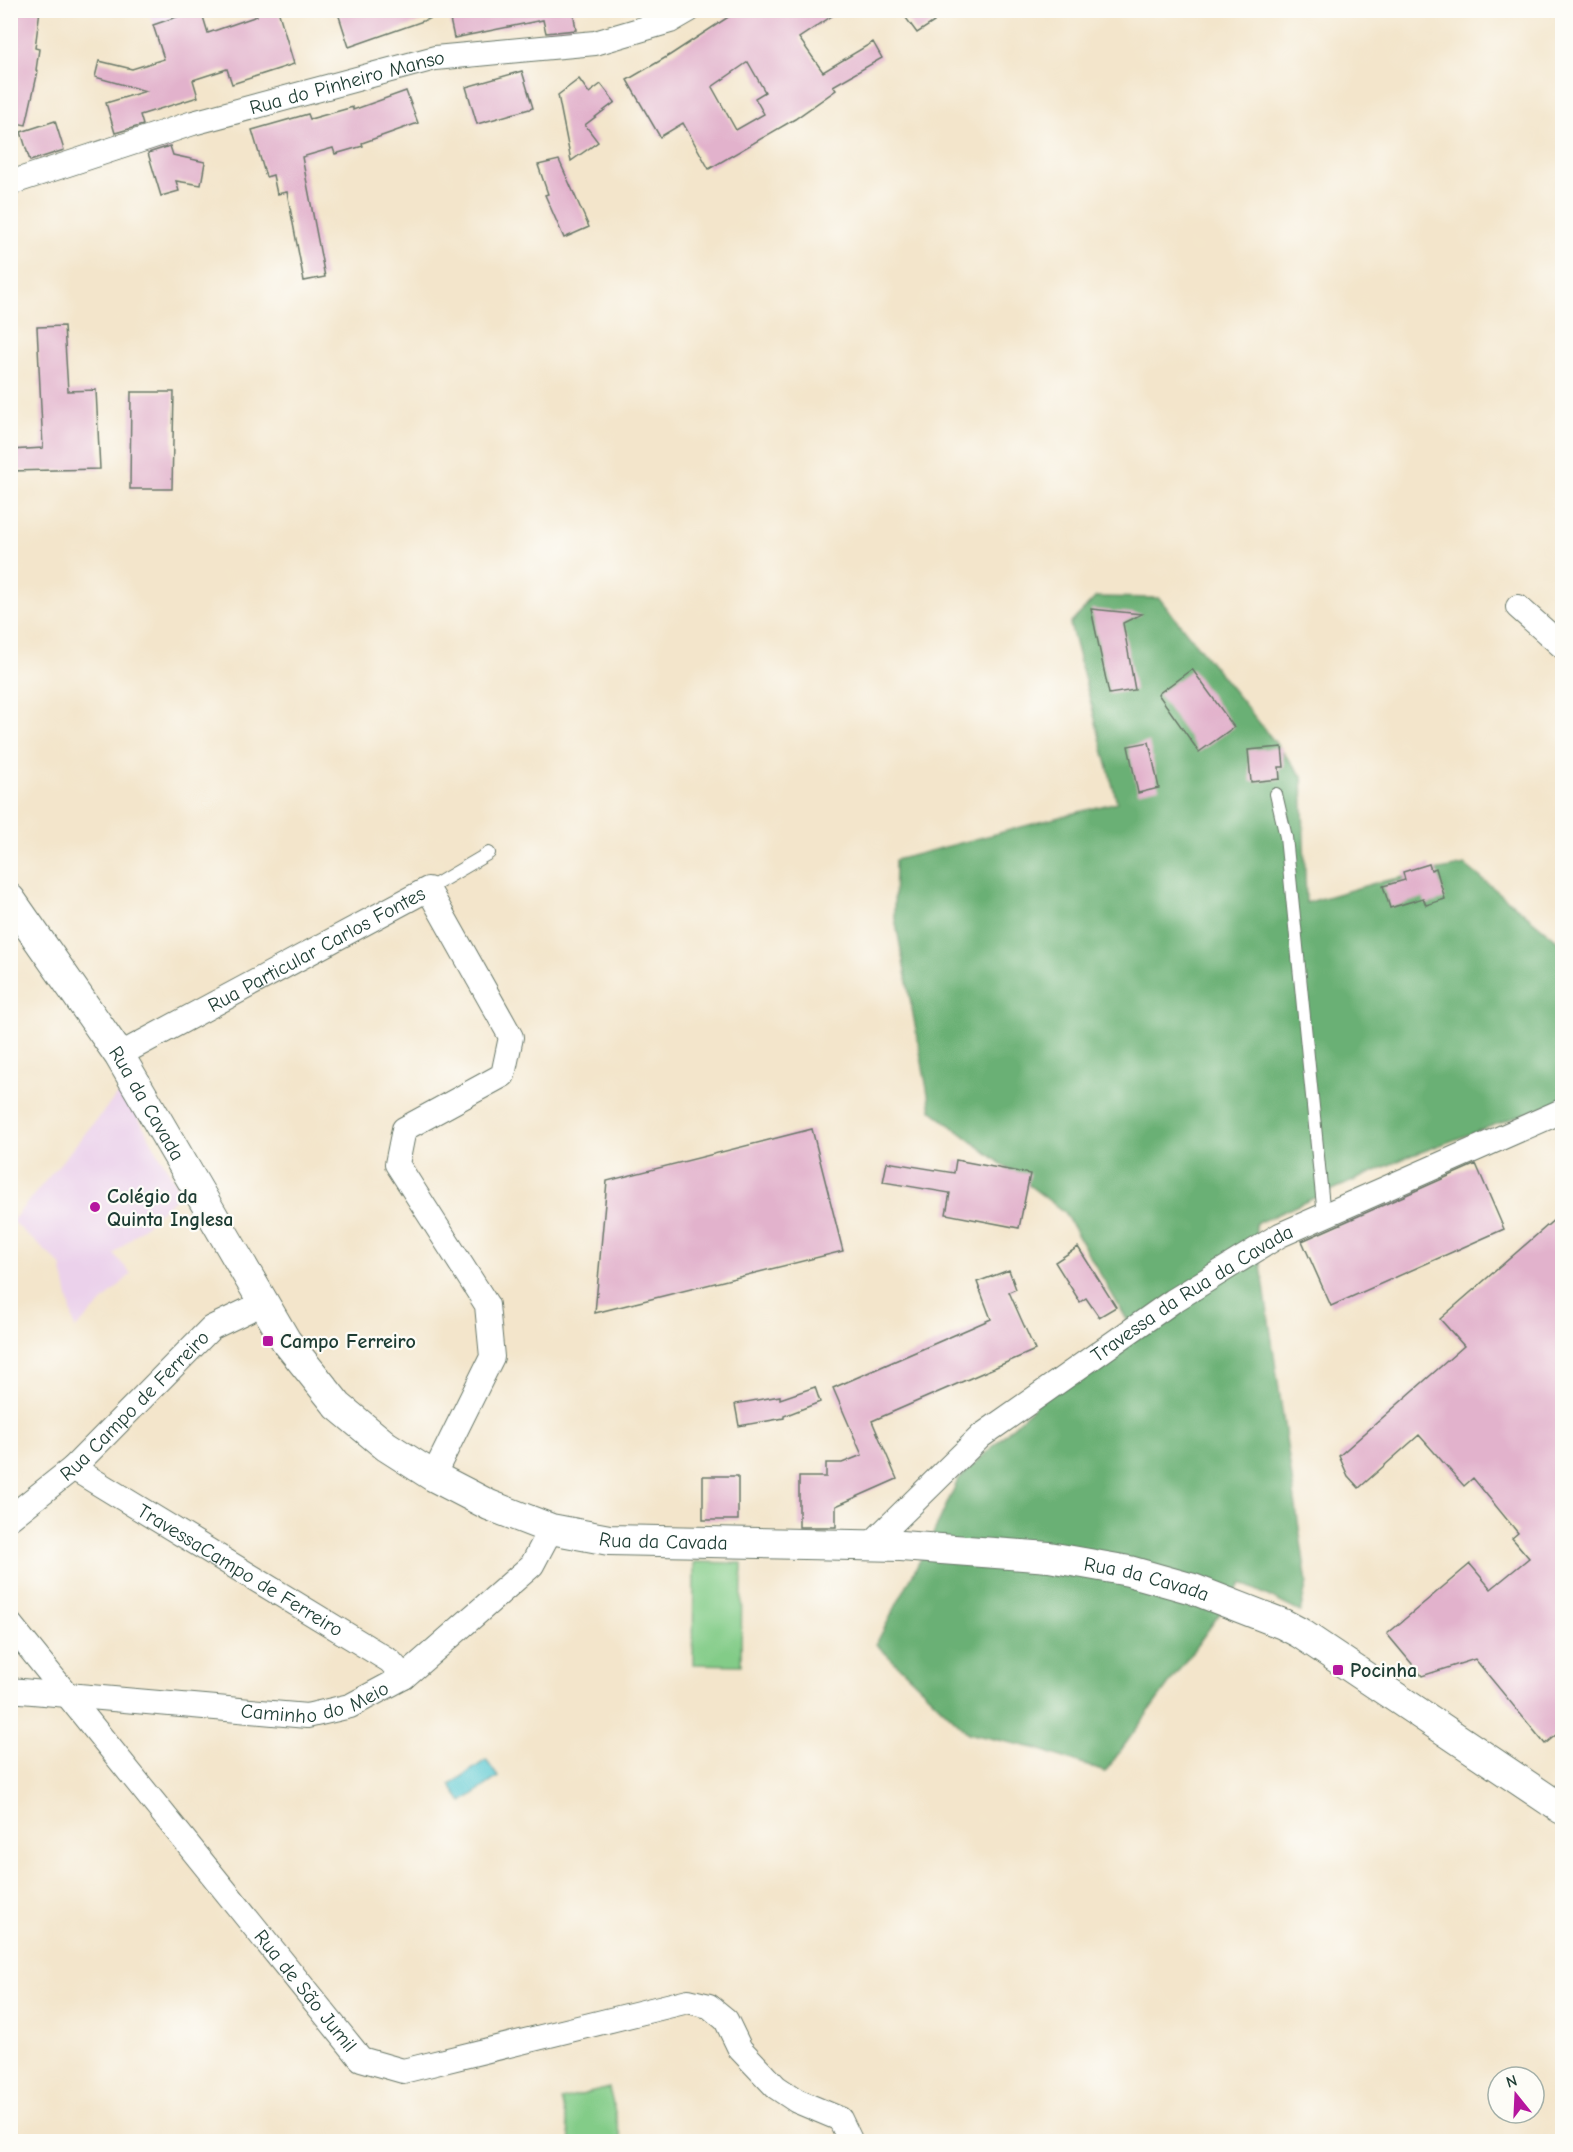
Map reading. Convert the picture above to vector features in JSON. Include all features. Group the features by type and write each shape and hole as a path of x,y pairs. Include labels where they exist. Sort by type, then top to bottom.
{"street":[{"name":"Rua do Pinheiro Manso","path":"10,183 193,123 435,58 595,43 670,21 689,10"},
{"path":"1518,607 1563,646"},
{"name":"Rua Particular Carlos Fontes","path":"119,1055 428,889 511,1037 503,1075 404,1129 397,1164 487,1305 492,1357 433,1476"},
{"name":"Rua da Cavada","path":"10,899 119,1055 286,1341 338,1406 386,1446 433,1476 489,1504 551,1529 609,1540 901,1546 1049,1557 1129,1570 1193,1589 1283,1624 1563,1809"},
{"name":"Travessa da Rua da Cavada","path":"869,1546 981,1436 1173,1301 1280,1235 1563,1111"},
{"name":"Rua Campo de Ferreiro","path":"10,1518 73,1468 211,1328 263,1303"},
{"name":"TravessaCampo de Ferreiro","path":"73,1468 390,1661 404,1677"},
{"name":"Caminho do Meio","path":"10,1690 307,1716 350,1706 404,1677 532,1564 551,1529"},
{"name":"Rua de São Jumil","path":"10,1624 361,2059 403,2071 688,2001 709,2006 726,2020 740,2049 776,2087 797,2101 840,2119 851,2142"}],"lane":[{"path":"1276,794 1286,837 1324,1216"},
{"path":"428,889 489,853"}],"shaded area":[{"path":"147,11 187,11 179,20 157,29"},
{"name":"Colégio da Quinta Inglesa","path":"122,1089 181,1193 114,1254 131,1274 75,1329 61,1265 12,1221"}],"green space":[{"path":"1096,597 1159,598 1302,776 1306,903 1375,883 1465,865 1562,944 1562,1100 1405,1158 1255,1224 1307,1583 1300,1612 1242,1583 1105,1772 1038,1749 968,1733 876,1644 928,1545 958,1480 1054,1387 1136,1335 1064,1212 931,1110 894,913 895,860 1117,802 1070,624"},
{"path":"694,1562 742,1563 741,1665 693,1664"},
{"path":"609,2088 622,2141 571,2141 561,2100"}],"water":[{"path":"486,1760 498,1777 462,1802 450,1785"}],"building":[{"path":"10,10 40,10 35,48 39,49 36,70 38,71 26,125 10,122"},
{"path":"201,10 208,33 257,16 255,10 278,10 294,64 232,84 227,69 193,80 198,97 140,115 143,125 115,133 106,103 146,91 95,77 99,61 132,69 164,59 153,25"},
{"path":"337,10 446,10 446,13 349,47"},
{"path":"448,10 573,10 576,30 546,33 543,20 454,38"},
{"path":"739,10 841,10 799,38 823,72 873,42 882,58 833,86 836,90 795,119 709,169 683,123 660,137 627,80","holes":["748,62 765,92 755,98 764,114 736,130 712,87"]},
{"path":"918,10 926,10 934,22 917,33 906,18"},
{"path":"522,71 533,108 477,124 466,87"},
{"path":"579,79 589,93 601,84 615,102 585,125 598,142 571,161 558,95"},
{"path":"406,91 418,123 362,143 363,146 335,154 333,148 302,157 325,277 304,281 287,192 277,194 273,175 266,177 252,130 308,114 310,119 353,107 353,110"},
{"path":"55,121 64,150 30,161 21,132"},
{"path":"170,146 173,155 205,162 201,185 176,181 179,191 161,196 148,153"},
{"path":"559,160 589,227 564,238 545,195 548,194 538,165"},
{"path":"64,326 68,391 96,390 100,469 10,471 10,450 43,448 37,327"},
{"path":"131,392 174,392 172,489 130,489"},
{"path":"1091,609 1142,614 1123,623 1135,690 1109,694"},
{"path":"1192,669 1234,727 1199,752 1158,694"},
{"path":"1149,742 1159,788 1138,793 1128,746"},
{"path":"1282,747 1284,767 1279,767 1280,779 1251,782 1248,750"},
{"path":"1429,864 1431,870 1436,868 1445,899 1426,905 1423,898 1390,908 1383,886 1405,880 1403,872"},
{"path":"812,1129 843,1251 595,1313 607,1181"},
{"path":"956,1160 1030,1174 1019,1228 946,1214 950,1193 883,1182 887,1162 954,1173"},
{"path":"1476,1164 1504,1229 1331,1306 1302,1241"},
{"path":"1563,1212 1563,1729 1545,1744 1475,1659 1422,1676 1387,1634 1470,1564 1491,1589 1529,1558 1512,1538 1518,1533 1473,1478 1464,1486 1419,1435 1359,1488 1348,1476 1339,1456 1464,1346 1440,1319"},
{"path":"1078,1247 1116,1307 1099,1317 1086,1298 1080,1302 1055,1262"},
{"path":"1009,1270 1016,1289 1009,1292 1035,1350 872,1421 897,1479 836,1506 836,1527 799,1527 799,1477 826,1477 826,1463 842,1463 862,1455 833,1388 991,1319 977,1282"},
{"path":"815,1387 820,1402 784,1416 784,1418 739,1426 735,1404 780,1396 780,1399"},
{"path":"703,1476 738,1476 738,1520 703,1520"}],"place":[{"name":"Colégio da Quinta Inglesa","path":"95,1207"},
{"name":"Campo Ferreiro","path":"268,1341"},
{"name":"Pocinha","path":"1338,1670"}]}
